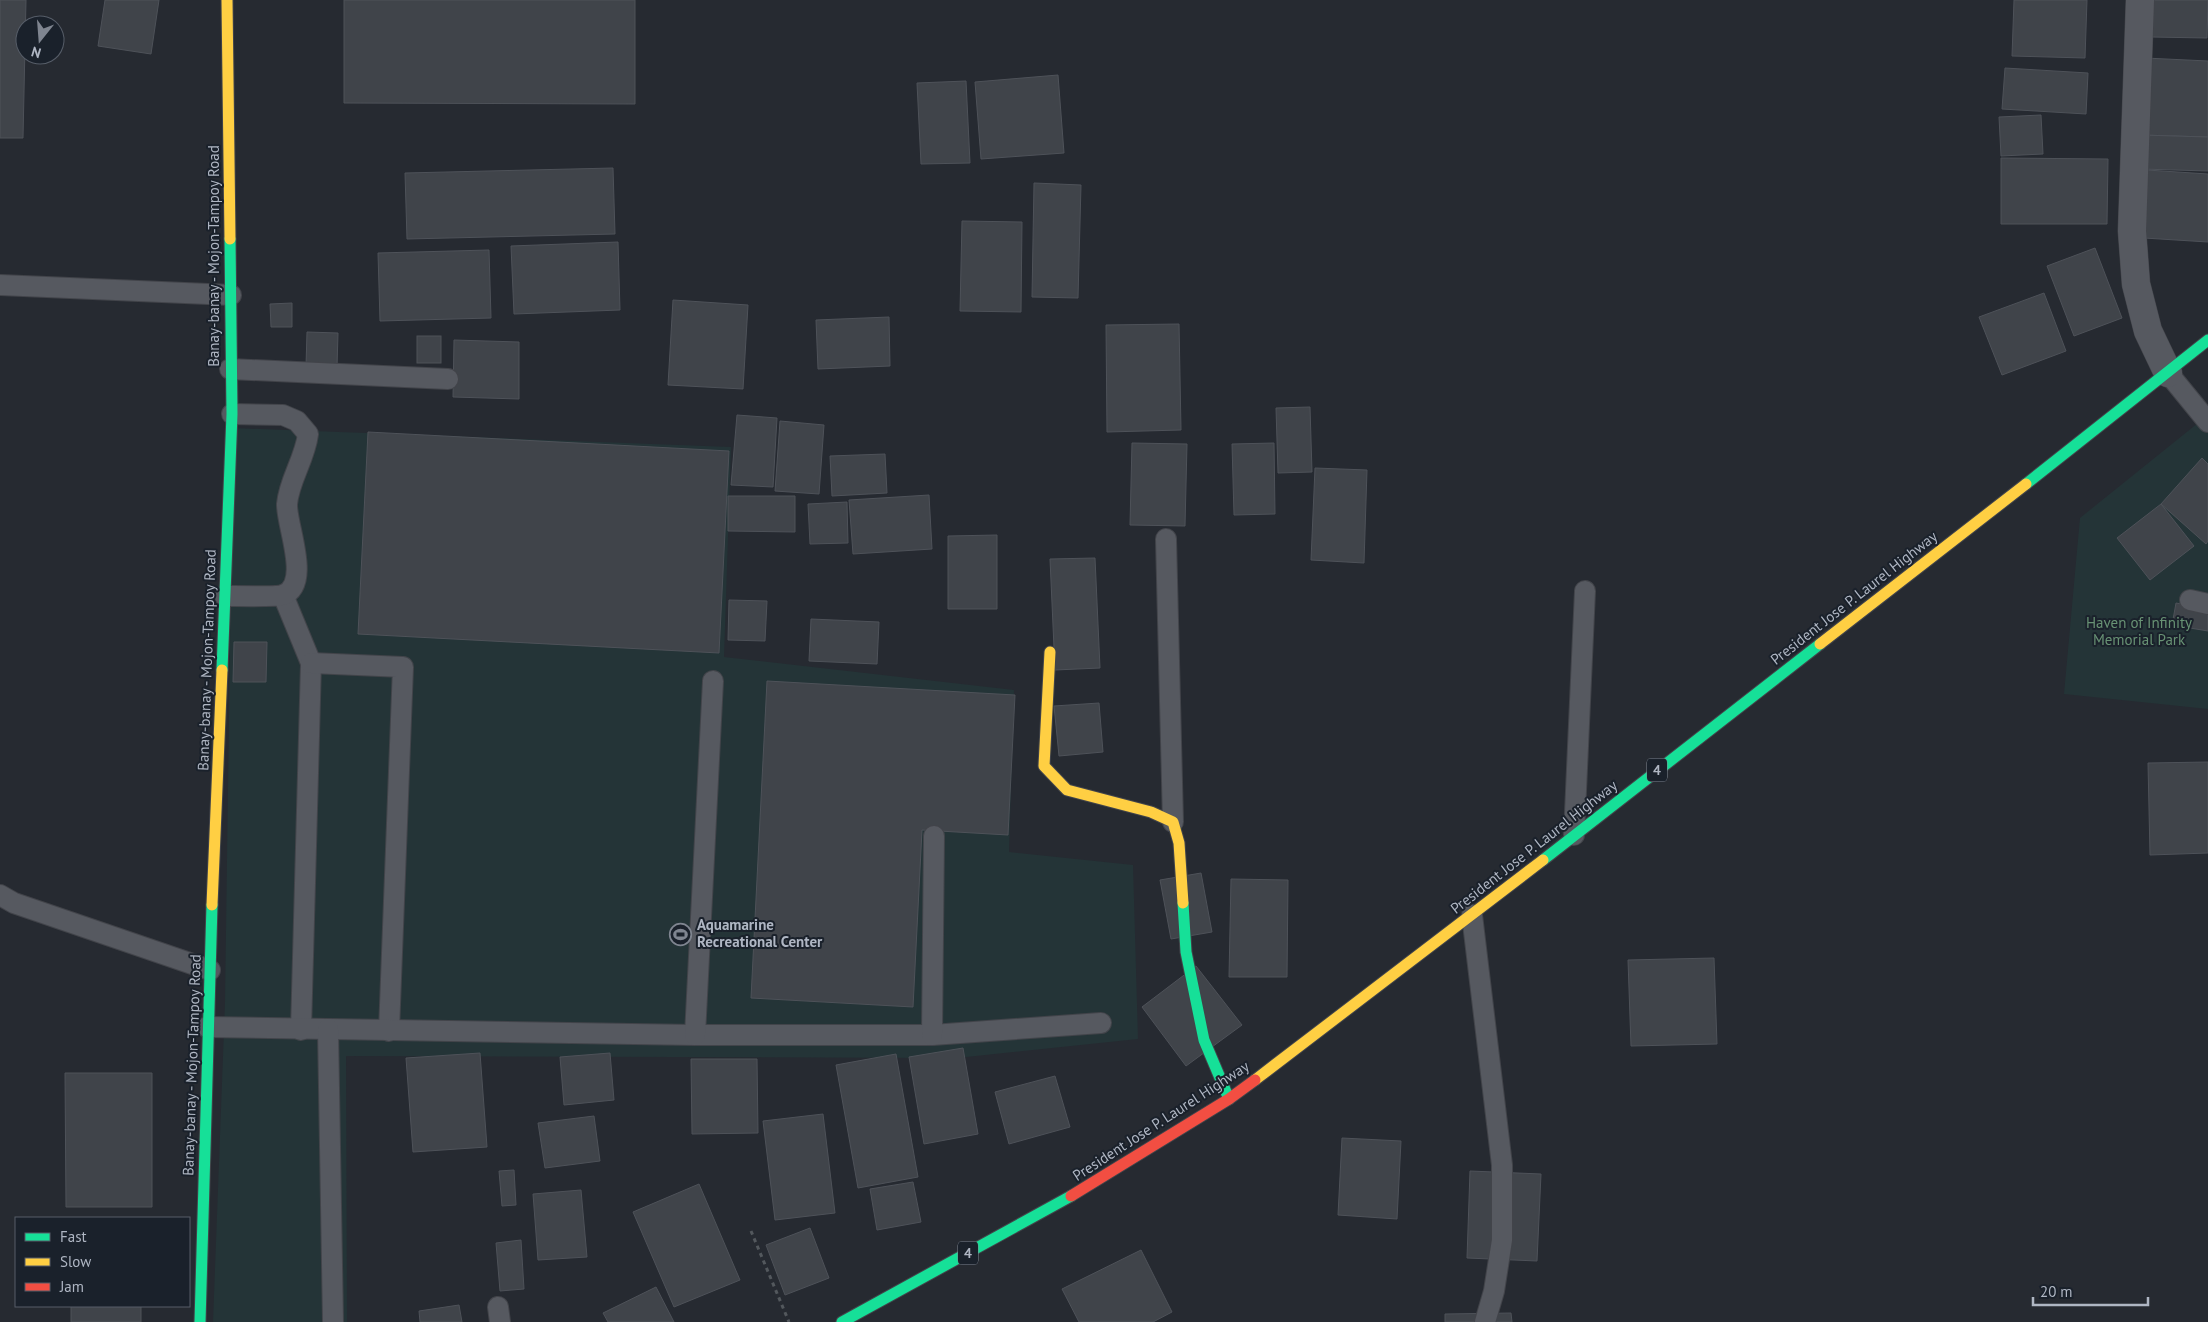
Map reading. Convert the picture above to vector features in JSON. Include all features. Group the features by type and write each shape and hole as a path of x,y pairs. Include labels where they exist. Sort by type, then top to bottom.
{"main road":[{"name":"Banay-banay - Mojon-Tampoy Road","path":"200,1322 210,970 232,414 227,0"},
{"name":"President Jose P. Laurel Highway","path":"842,1322 1094,1184 1229,1099 1472,915 2208,340"},
{"path":"1050,652 1045,703 1044,766 1067,790 1151,812 1173,822 1180,843 1186,952 1204,1040 1229,1099"}],"street":[{"path":"2140,0 2132,231 2136,284 2148,331 2168,373"}],"lane":[{"path":"0,285 231,294"},
{"path":"230,369 448,379"},
{"path":"2168,373 2208,422"},
{"path":"225,596 283,595 291,588 298,561 287,518 287,502 291,484 305,450 308,434 297,421 283,415 232,414"},
{"path":"1166,539 1173,822"},
{"path":"1574,834 1585,591"},
{"path":"283,595 311,663 301,1030"},
{"path":"311,663 403,667 389,1031"},
{"path":"695,1035 713,682"},
{"path":"932,1035 934,836"},
{"path":"0,895 14,903 210,970"},
{"path":"1472,915 1502,1165 1502,1240 1494,1291 1485,1322"},
{"path":"208,1027 695,1035 932,1035 1101,1023"},
{"path":"328,1029 332,1322"}],"path":[{"path":"751,1231 789,1322"}],"green space":[{"name":"Haven of Infinity Memorial Park","path":"2208,415 2208,709 2064,694 2080,518"},
{"name":"Aquamarine Recreational Center","path":"233,428 731,447 724,657 1014,690 1009,852 1133,865 1138,1039 957,1058 346,1056 347,1322 213,1322 225,1003"}],"building":[{"path":"0,0 26,0 26,15 15,15 15,65 25,65 23,138 0,138"},
{"path":"105,0 159,0 151,54 98,46"},
{"path":"344,0 635,0 635,104 344,103"},
{"path":"2014,0 2087,0 2085,58 2012,56"},
{"path":"2152,0 2208,0 2207,38 2151,37"},
{"path":"2145,58 2208,61 2208,137 2141,135"},
{"path":"2005,68 2088,73 2086,114 2002,109"},
{"path":"1058,75 1064,153 981,159 975,82"},
{"path":"966,81 970,163 921,164 917,83"},
{"path":"2041,115 2043,154 2001,156 1999,117"},
{"path":"2141,135 2208,137 2208,171 2141,169"},
{"path":"2001,158 2108,159 2107,224 2001,224"},
{"path":"613,168 615,234 407,239 405,173"},
{"path":"2147,170 2208,174 2208,242 2144,238"},
{"path":"1034,183 1081,185 1078,298 1032,297"},
{"path":"962,221 1022,222 1021,312 960,311"},
{"path":"618,242 620,310 514,314 511,246"},
{"path":"2095,248 2122,318 2074,336 2047,266"},
{"path":"489,250 491,318 380,321 378,253"},
{"path":"2044,293 2066,351 2002,375 1979,317"},
{"path":"673,300 748,305 743,389 668,385"},
{"path":"292,303 292,327 271,327 270,304"},
{"path":"889,317 890,366 818,369 816,320"},
{"path":"1179,324 1181,430 1107,432 1106,325"},
{"path":"307,332 338,333 337,367 306,366"},
{"path":"417,336 441,336 441,363 417,363"},
{"path":"454,340 519,342 519,399 453,397"},
{"path":"1310,407 1312,472 1278,473 1276,408"},
{"path":"737,415 777,418 773,487 731,485"},
{"path":"780,421 824,425 819,494 775,491"},
{"path":"368,432 729,451 719,653 358,634"},
{"path":"1132,443 1187,444 1185,526 1130,525"},
{"path":"1274,443 1275,514 1234,515 1232,444"},
{"path":"885,454 887,493 832,496 830,456"},
{"path":"2202,458 2208,464 2208,541 2206,544 2161,504"},
{"path":"1315,468 1367,470 1364,563 1311,560"},
{"path":"929,495 932,549 853,554 849,500"},
{"path":"728,496 795,496 795,532 728,531"},
{"path":"847,502 848,543 810,544 808,504"},
{"path":"2161,504 2194,546 2150,580 2117,538"},
{"path":"997,535 997,609 948,609 948,536"},
{"path":"1095,558 1100,668 1055,670 1050,559"},
{"path":"729,600 767,601 765,641 728,640"},
{"path":"2176,603 2208,609 2208,631 2172,625"},
{"path":"811,619 879,622 877,664 809,661"},
{"path":"234,642 267,642 266,682 233,682"},
{"path":"767,681 1015,695 1008,835 922,830 913,1007 751,998"},
{"path":"1099,703 1103,752 1059,756 1054,706"},
{"path":"2208,762 2208,853 2150,855 2148,763"},
{"path":"1201,873 1212,932 1171,939 1160,880"},
{"path":"1231,879 1288,880 1287,977 1229,977"},
{"path":"1714,958 1717,1044 1631,1046 1628,960"},
{"path":"1196,966 1242,1025 1186,1066 1142,1007"},
{"path":"963,1048 978,1134 924,1144 909,1057"},
{"path":"480,1053 487,1147 413,1152 406,1058"},
{"path":"610,1053 614,1100 564,1105 560,1057"},
{"path":"896,1054 918,1177 858,1188 836,1065"},
{"path":"691,1059 757,1059 758,1133 692,1134"},
{"path":"65,1073 152,1073 152,1207 66,1207"},
{"path":"1055,1076 1070,1127 1009,1144 995,1092"},
{"path":"823,1114 835,1213 775,1220 763,1121"},
{"path":"594,1116 600,1161 545,1168 538,1123"},
{"path":"1342,1138 1401,1141 1397,1219 1338,1215"},
{"path":"514,1170 516,1205 502,1206 499,1171"},
{"path":"1470,1171 1541,1174 1537,1261 1467,1258"},
{"path":"913,1182 921,1222 877,1230 870,1189"},
{"path":"699,1184 740,1280 674,1307 633,1212"},
{"path":"581,1190 587,1257 538,1260 533,1194"},
{"path":"810,1228 829,1278 785,1295 766,1245"},
{"path":"521,1240 524,1289 500,1291 496,1243"},
{"path":"1141,1250 1172,1312 1153,1322 1079,1322 1062,1289"},
{"path":"656,1287 674,1322 608,1322 603,1313"},
{"path":"459,1305 462,1322 420,1322 419,1311"},
{"path":"71,1307 141,1307 141,1322 71,1322"},
{"path":"1511,1313 1512,1322 1445,1322 1445,1314"}],"traffic: fast":[{"path":"222,670 232,414 230,239"},
{"path":"2026,484 2208,340"},
{"path":"1543,860 1820,644"},
{"path":"1183,903 1186,952 1204,1040 1229,1099"},
{"path":"200,1322 212,905"},
{"path":"842,1322 1071,1196"}],"traffic: slow":[{"path":"227,0 230,239"},
{"path":"1820,644 2026,484"},
{"path":"1050,652 1044,766 1067,790 1151,812 1173,822 1179,843 1183,903"},
{"path":"212,905 222,670"},
{"path":"1255,1080 1543,860"}],"traffic: jam":[{"path":"1071,1196 1229,1099 1255,1080"}],"place":[{"name":"Aquamarine Recreational Center","path":"681,934"}]}
